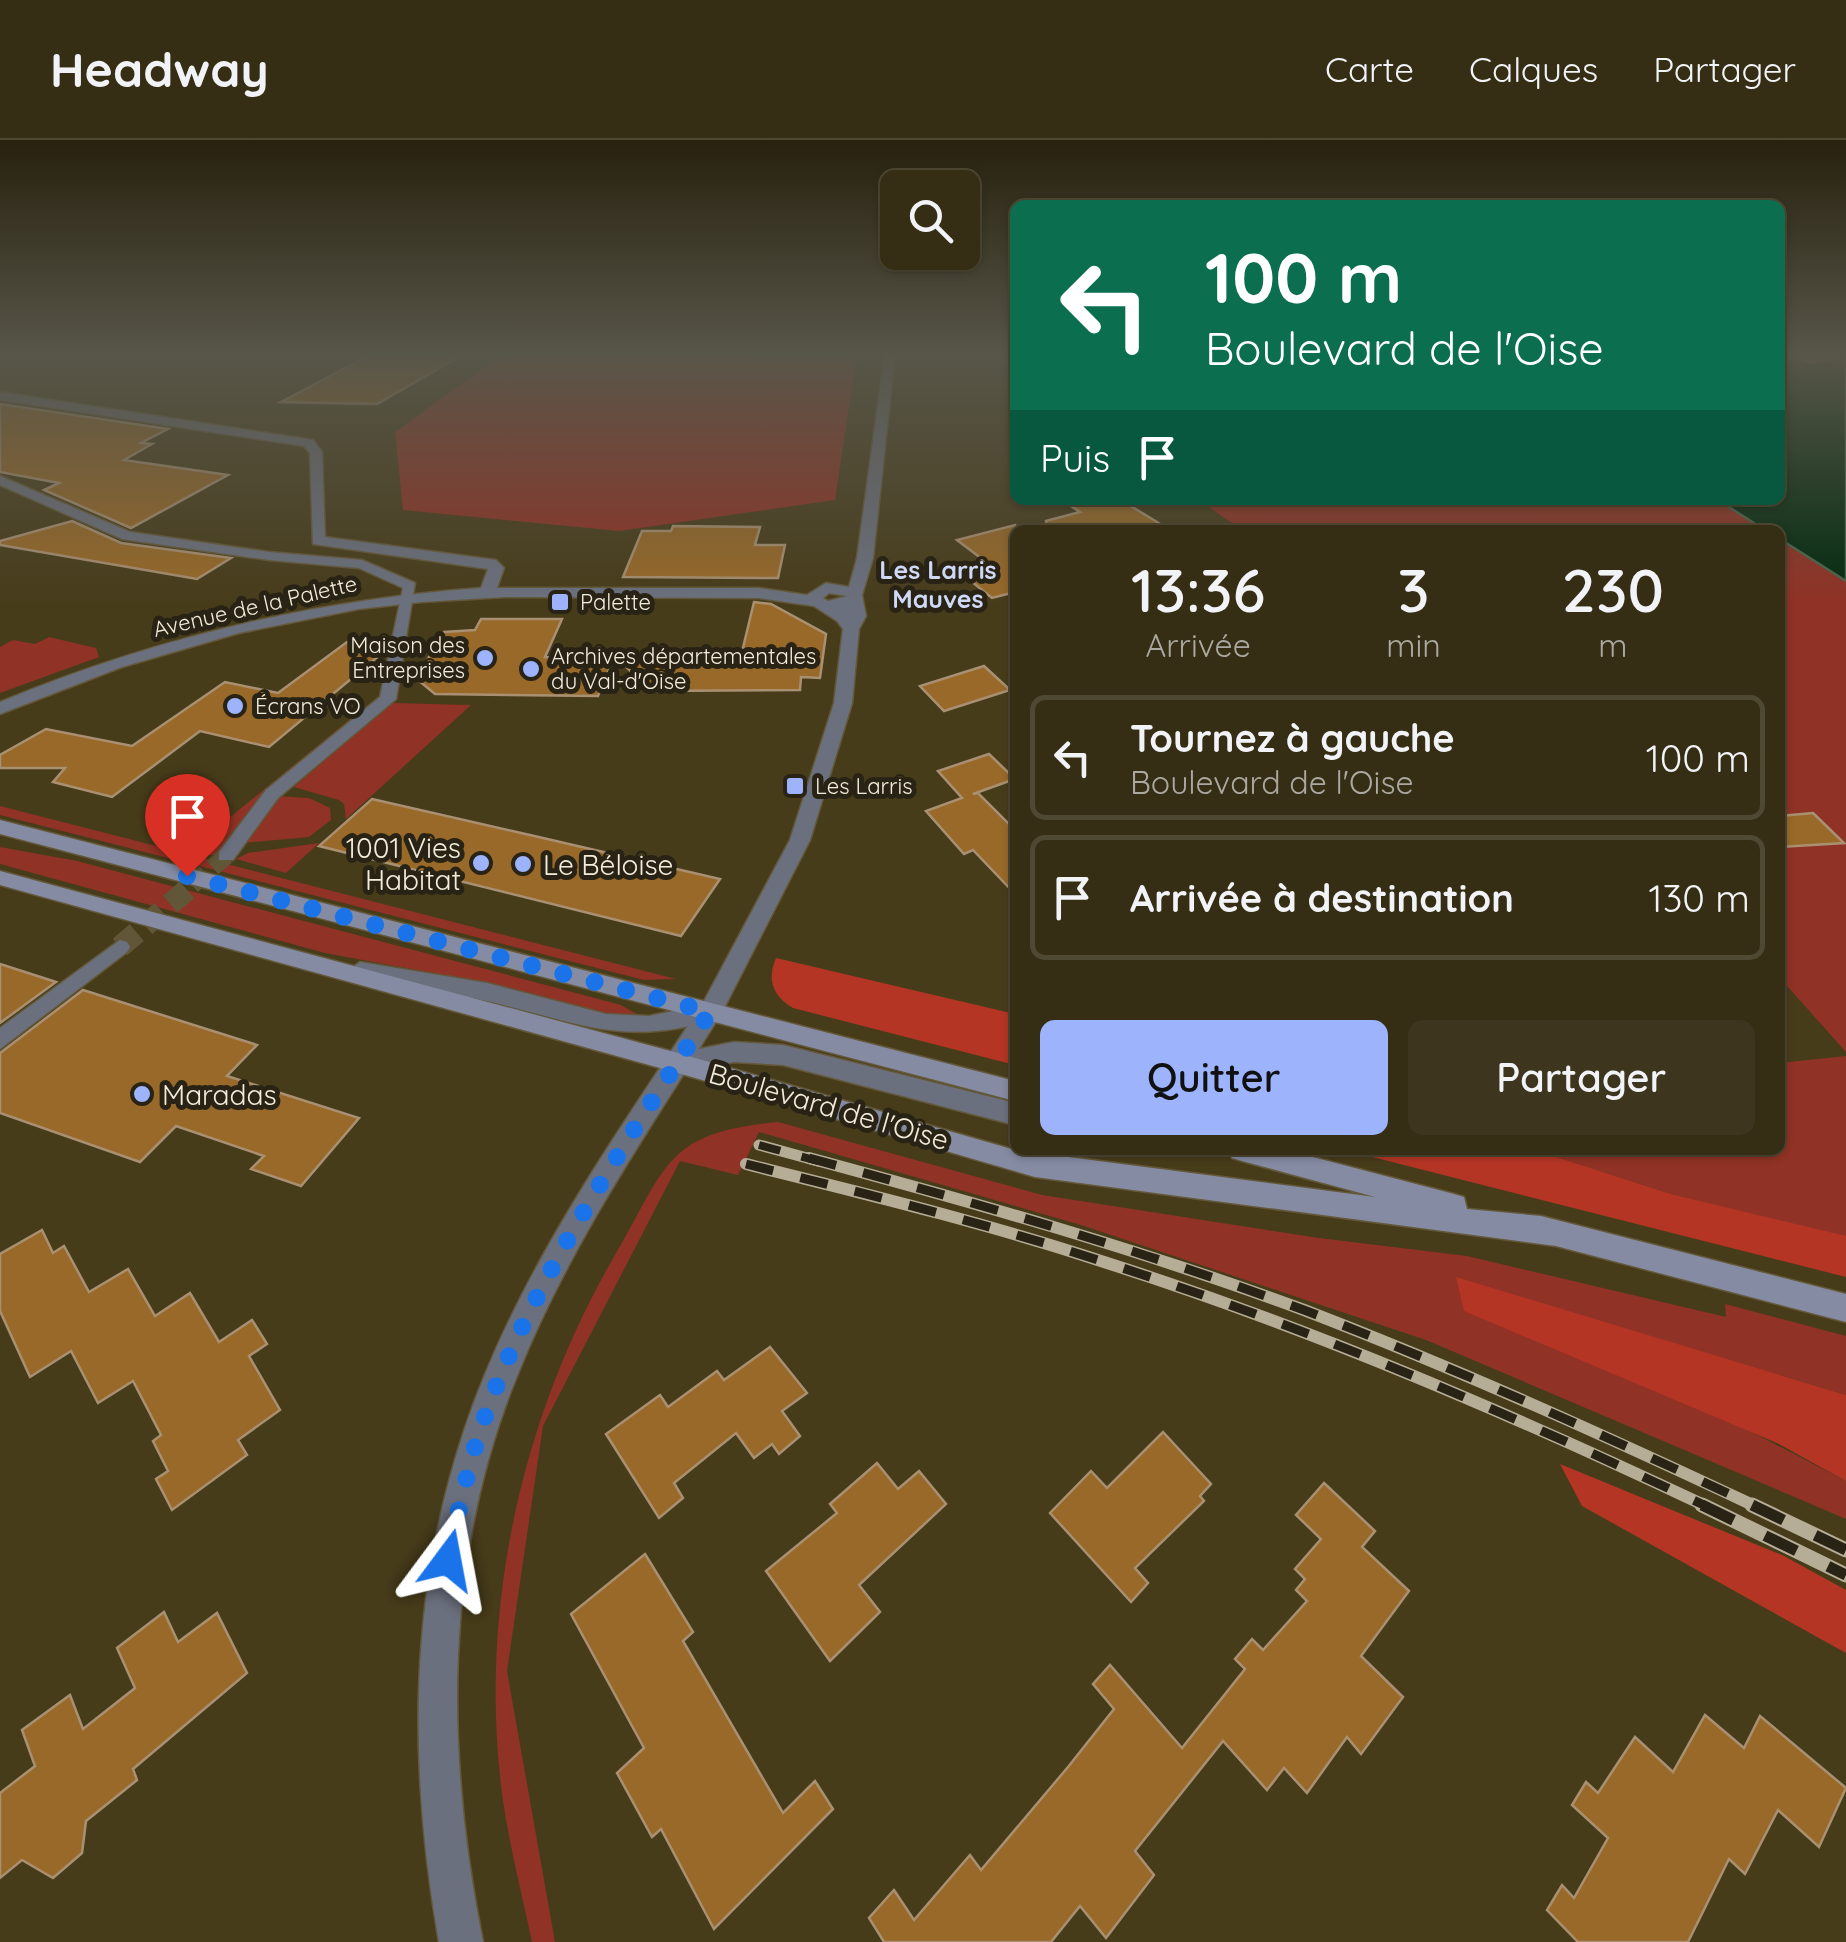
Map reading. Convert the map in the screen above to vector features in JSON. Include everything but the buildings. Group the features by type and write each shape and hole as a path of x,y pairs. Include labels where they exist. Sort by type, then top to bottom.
{"main road":[{"name":"Boulevard de l'Oise","path":"0,827 1010,1090"},
{"name":"Boulevard de l'Oise","path":"0,878 1035,1165 1555,1233"},
{"name":"Boulevard de l'Oise","path":"1260,1155 1846,1308"}],"street":[{"path":"269,437 308,443 316,452 318,541 491,562 496,568 487,593"},
{"path":"461,1942 440,1826 436,1692 448,1560 464,1486 501,1378 548,1278 710,1012 800,840 843,703 851,629 858,616 855,596 864,562 880,437"},
{"path":"0,480 127,536 367,565 409,584 388,699 272,794 226,856"},
{"path":"851,629 843,614 822,597 864,562"},
{"name":"Avenue de la Palette","path":"0,709 84,675 186,641 285,618 408,599 487,593 822,597 844,588 855,596"},
{"path":"0,1040 120,947"},
{"path":"311,963 487,992 606,1023 649,1025 710,1012"},
{"path":"678,1063 734,1052 783,1055 1010,1113"},
{"path":"1250,1155 1278,1160"}],"shaded area":[{"path":"396,437 844,437 835,500 619,531 403,510"},
{"path":"1785,437 1846,437 1846,581 1785,542 1785,525 1757,525 1726,505 1785,505"},
{"path":"1206,505 1726,505 1757,525 1235,525"},
{"path":"1785,542 1846,581 1846,1052 1785,984"},
{"path":"49,637 96,648 99,657 0,693 0,647 13,640 35,644"},
{"path":"391,703 471,705 346,819 344,804 339,800 294,787"},
{"path":"373,704 257,801 217,857 191,849"},
{"path":"276,796 309,798 330,808 331,820 309,837 243,843"},
{"path":"0,806 676,979 644,980 0,815"},
{"path":"319,843 286,873 236,859 248,853"},
{"path":"0,847 77,861 621,1005 640,1016 613,1016 498,985 325,953 0,864"},
{"path":"776,958 1010,1013 1010,1064 793,1008 780,998 773,986"},
{"path":"1846,1056 1846,1237 1671,1194 1550,1155 1785,1155 1785,1062"},
{"path":"778,1122 1042,1195 1319,1238 1467,1256 1726,1317 1725,1304 1846,1336 1846,1395 1456,1278 1846,1481 1846,1519 1426,1340 1081,1225 759,1132 738,1175 680,1161 543,1426 507,1671 555,1942 532,1942 503,1801 496,1730 502,1588 531,1449 582,1317 660,1176 690,1145 712,1134"},
{"path":"1365,1155 1550,1155 1671,1194 1846,1236 1846,1277"},
{"path":"1456,1277 1846,1395 1846,1481 1777,1443 1464,1311"},
{"path":"1560,1464 1784,1556 1846,1590 1846,1653 1582,1506"}],"tunnel":[{"path":"192,885 226,856"},
{"path":"120,947 195,883"}],"railway":[{"path":"759,1145 818,1161"},
{"path":"809,1158 1058,1228 1304,1310 1532,1404 1757,1507"},
{"path":"746,1164 1060,1248 1258,1315 1410,1374 1708,1507"},
{"path":"1702,1505 1846,1575"},
{"path":"1752,1505 1846,1550"}],"place":[{"name":"Palette","path":"560,602"},
{"name":"Maison des Entreprises","path":"485,658"},
{"name":"Archives départementales du Val-d'Oise","path":"531,669"},
{"name":"Écrans VO","path":"235,706"},
{"name":"Les Larris","path":"795,786"},
{"name":"1001 Vies Habitat","path":"481,863"},
{"name":"Le Béloise","path":"523,864"},
{"name":"Maradas","path":"142,1094"}],"district":[{"name":"Les Larris Mauves","path":"938,584"}],"route":[{"path":"187,876 710,1012 577,1228 524,1328 480,1431 448,1560"}]}
